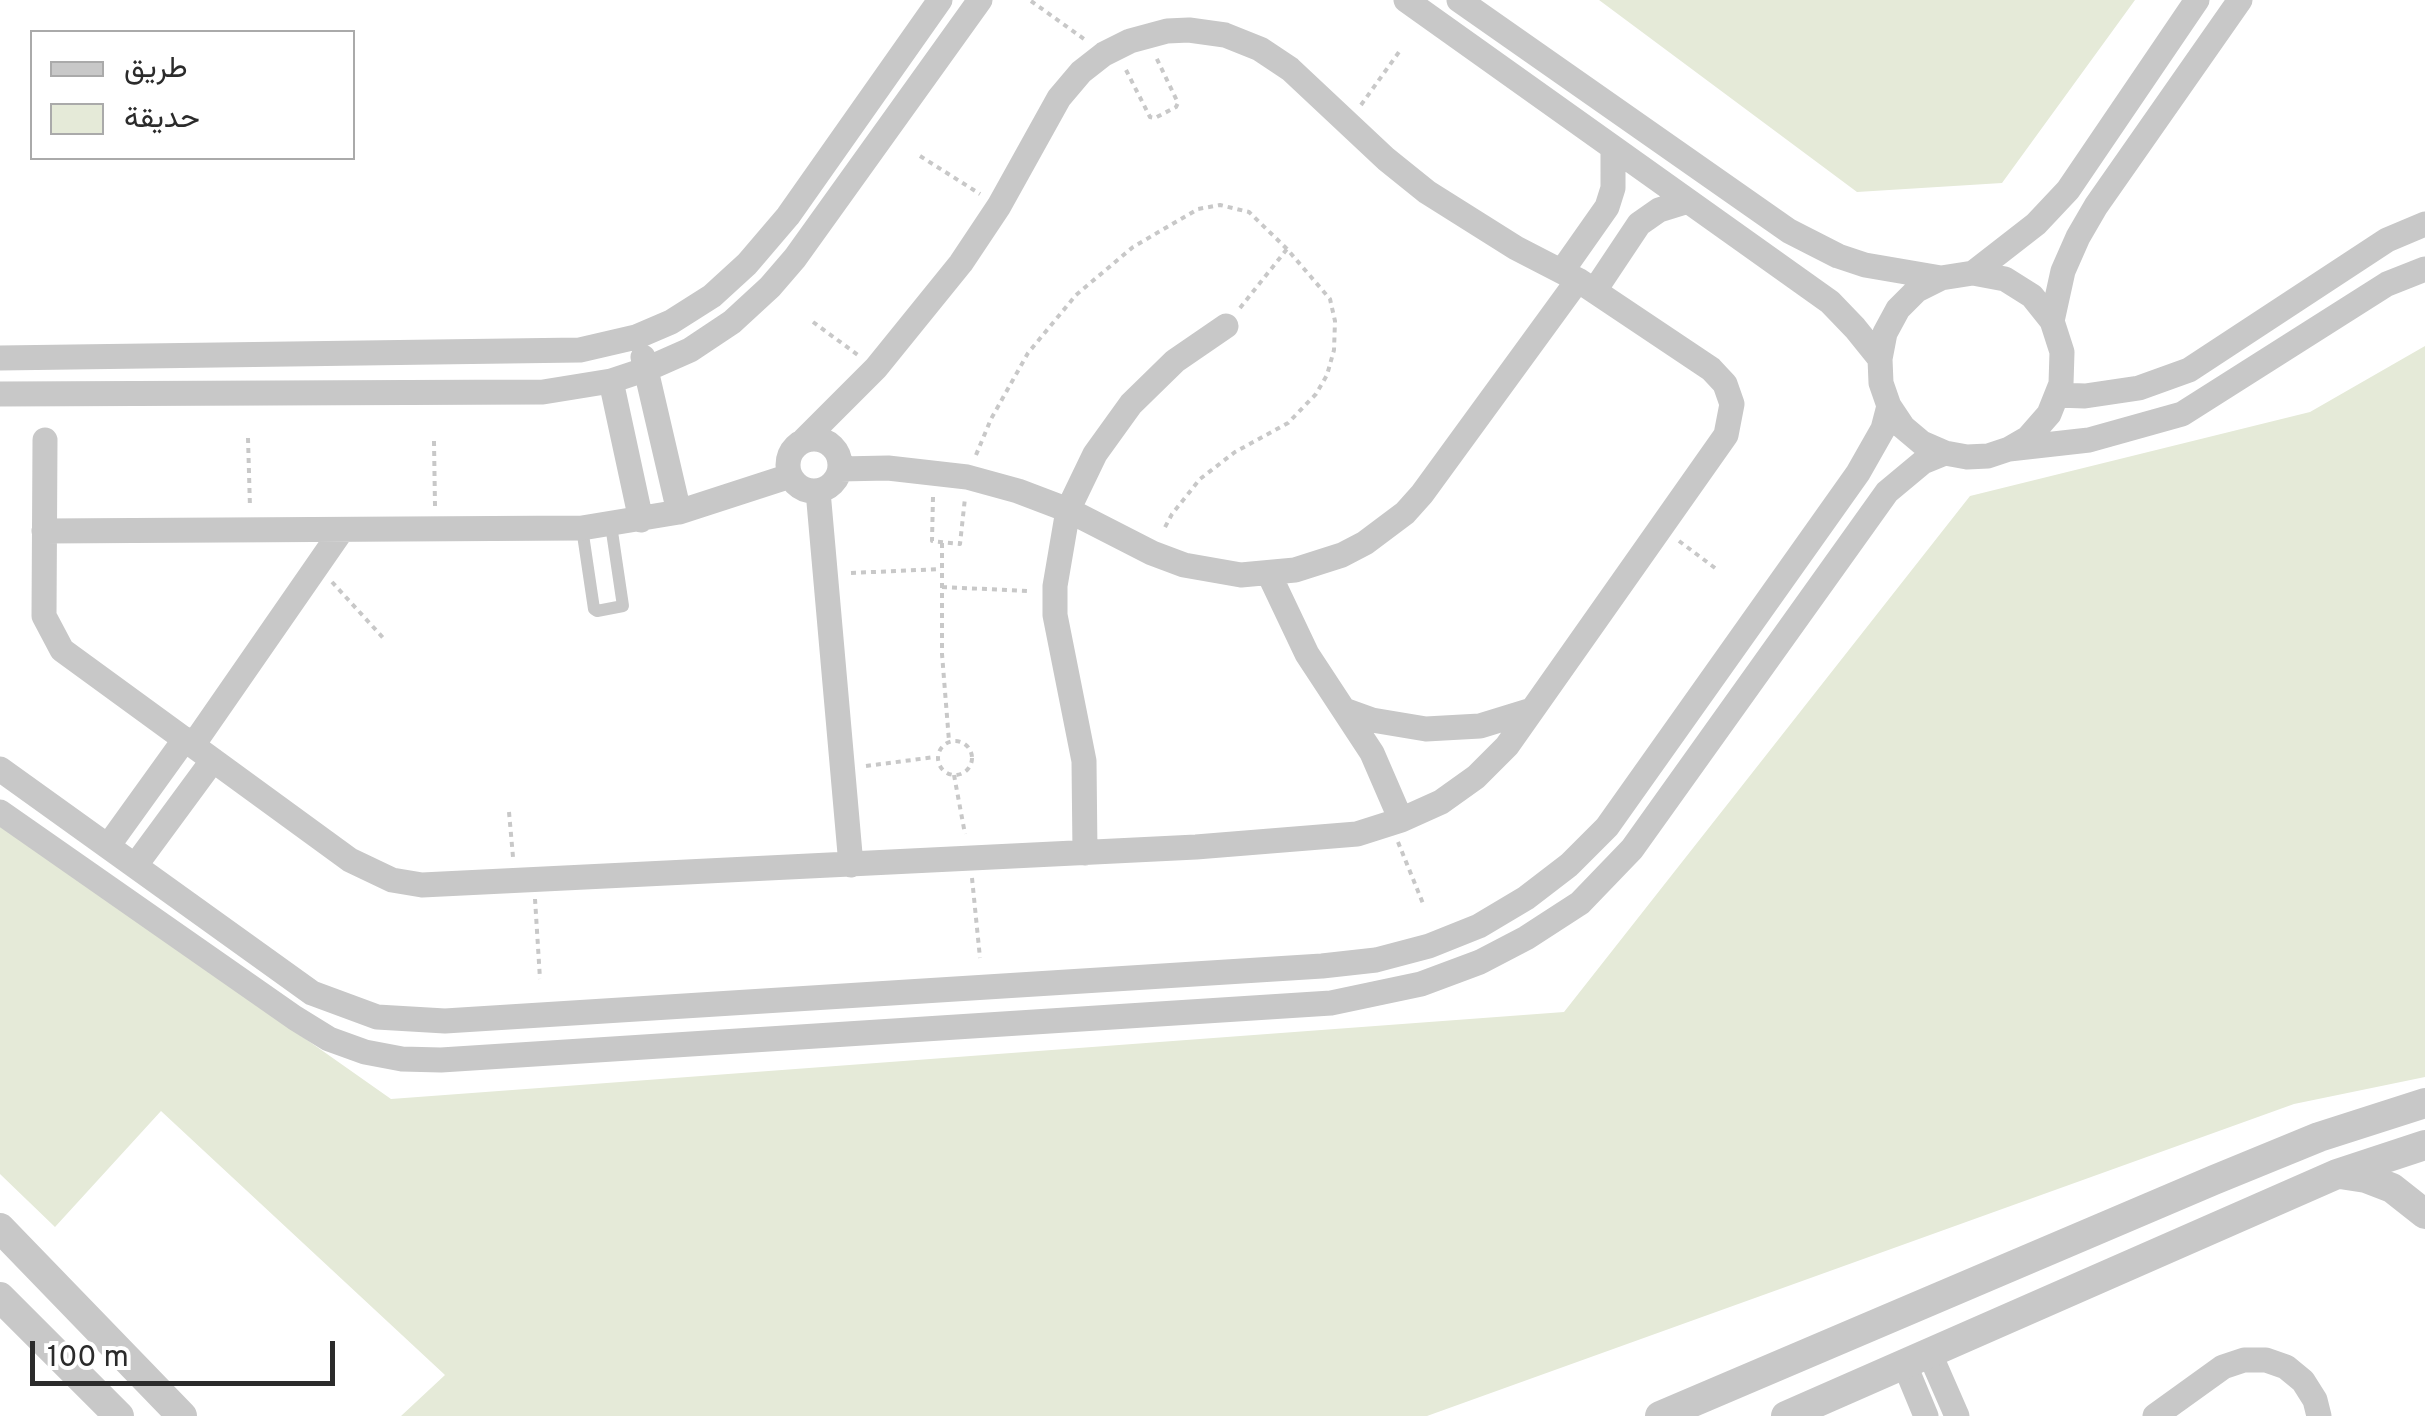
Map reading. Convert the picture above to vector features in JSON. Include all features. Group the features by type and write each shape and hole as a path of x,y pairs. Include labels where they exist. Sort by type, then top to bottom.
{"street":[{"path":"0,358 580,350 636,336 671,322 712,296 748,264 788,216 940,0"},
{"path":"0,394 543,392 647,370 690,350 732,322 770,287 795,258 980,0"},
{"path":"1406,0 1830,302 1880,359"},
{"path":"1459,0 1789,232 1864,265 1941,278"},
{"path":"1973,273 2036,224 2068,190 2198,0"},
{"path":"2052,322 2063,271 2096,206 2240,0"},
{"path":"45,440 44,616 54,640 73,659 350,860 377,875 422,885 1312,840 1356,834 1396,822 1441,802 1476,777 1508,746 1726,434 1732,415 1730,394 1711,369 1578,280 1470,222 1413,181 1290,70 1260,48 1225,35 1188,30 1146,36 1109,51 1081,72 1059,98 999,206 962,263 876,368 804,440 789,460 790,476 802,488 818,491 833,483 840,468 839,459 830,445 804,440"},
{"path":"1578,280 1608,207 1615,168 1613,149"},
{"path":"840,468 935,471 1018,491 1068,510 1184,565 1241,574 1294,570 1365,543 1405,513 1578,280 1639,224 1659,210 1688,201"},
{"path":"2057,395 2084,396 2139,388 2189,370 2387,240 2425,224"},
{"path":"2010,449 2028,438 2049,414 2061,384 2062,352 2052,322 2032,296 2005,279 1973,273 1941,278 1917,290 1898,309 1885,333 1881,384 1903,427 1922,443 1945,454 1967,457 2089,440 2182,414 2387,284 2425,269"},
{"path":"1086,853 1084,761 1055,615 1054,586 1068,510 1095,454 1131,404 1175,361 1226,326"},
{"path":"636,336 679,512"},
{"path":"611,380 641,520"},
{"path":"0,770 312,993 376,1017 410,1022 1376,960 1429,946 1479,926 1569,866 1607,826 1858,473 1883,430 1889,406"},
{"path":"0,812 328,1038 364,1052 402,1059 441,1060 1331,1004 1421,984 1480,962 1526,938 1580,902 1632,849 1887,492 1923,462 1945,454"},
{"path":"44,532 582,528 679,512 790,476"},
{"path":"818,491 851,864"},
{"path":"135,866 197,748 342,530"},
{"path":"1270,574 1307,654 1346,710 1382,775 1396,822"},
{"path":"1346,710 1386,723 1426,729 1480,726 1532,710"},
{"path":"108,846 197,748"},
{"path":"1660,1416 2319,1137 2425,1102"},
{"path":"1786,1416 2337,1174 2425,1144"},
{"path":"2337,1174 2366,1178 2392,1188 2425,1214"},
{"path":"0,1228 182,1416"},
{"path":"33,1261 0,1294 118,1416"},
{"path":"1917,1357 1926,1416"},
{"path":"1917,1357 1957,1416"},
{"path":"2155,1416 2223,1367 2244,1360 2266,1360 2286,1367 2303,1381 2315,1400 2319,1416"}],"lane":[{"path":"582,528 597,612 622,608 624,603 612,525"}],"path":[{"path":"1031,1 1109,51 1155,118 1178,104 1146,36"},
{"path":"1346,124 1400,52"},
{"path":"920,156 999,206"},
{"path":"1226,326 1287,249"},
{"path":"813,322 876,368"},
{"path":"248,438 251,531"},
{"path":"434,441 435,530"},
{"path":"935,471 931,539 942,543 962,543 967,477"},
{"path":"1660,526 1719,571"},
{"path":"942,543 942,654 949,742"},
{"path":"318,566 386,641"},
{"path":"851,572 940,570"},
{"path":"940,586 1028,591"},
{"path":"949,742 961,742 972,755 969,767 954,775 943,771 938,757 940,748 949,742"},
{"path":"866,766 938,757"},
{"path":"954,775 970,858 980,958"},
{"path":"510,812 540,979"},
{"path":"1396,822 1424,906"}],"green space":[{"path":"1599,0 2135,0 2002,183 1857,192"},
{"path":"2425,346 2425,1077 2294,1104 1427,1416 401,1416 445,1375 161,1111 55,1227 0,1174 0,824 391,1099 1564,1012 1970,496 2310,412"}]}
